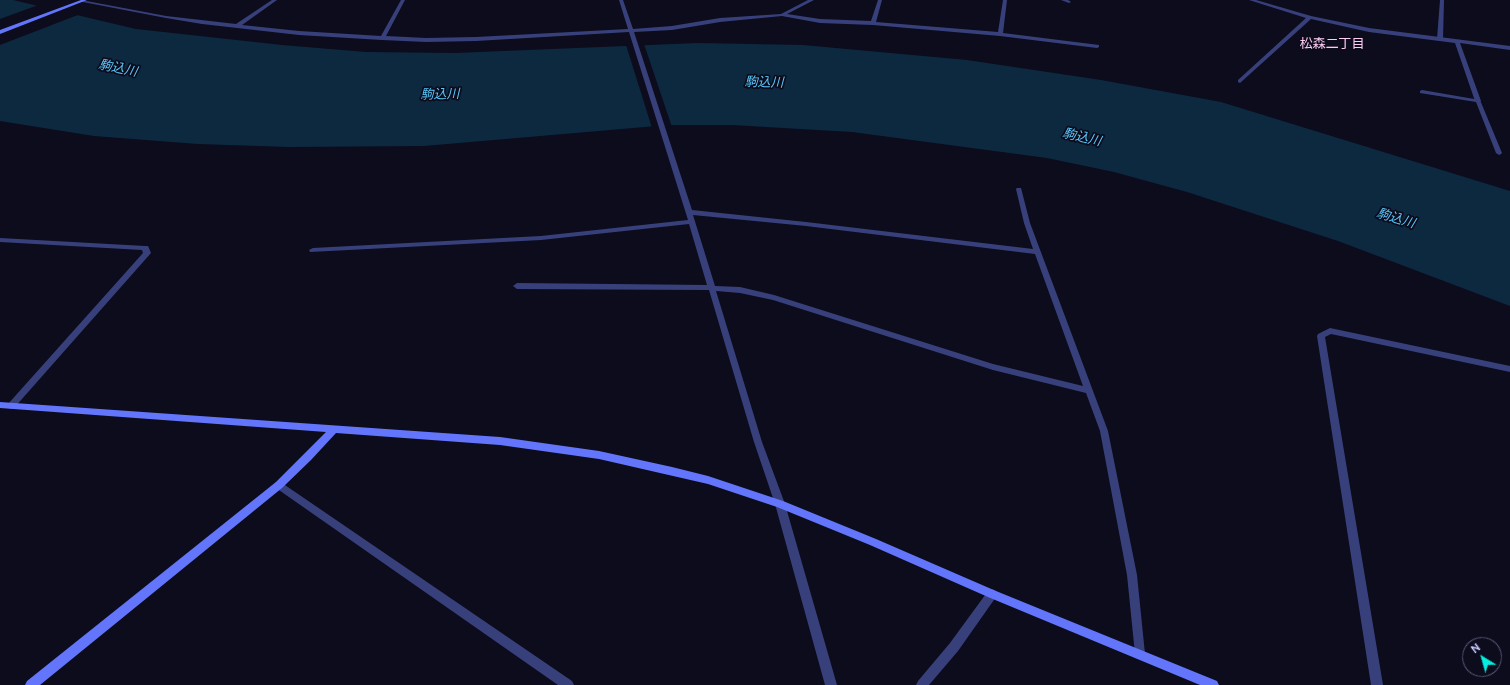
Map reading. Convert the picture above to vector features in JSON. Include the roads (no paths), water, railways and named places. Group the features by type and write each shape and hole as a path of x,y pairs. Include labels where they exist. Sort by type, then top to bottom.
{"street":[{"path":"0,32 84,0 166,17 299,33 382,38 455,40 630,29 672,28 720,20 782,15 820,20 1000,34 1097,46"},
{"path":"237,26 275,0"},
{"path":"382,38 403,0"},
{"path":"621,0 689,212 758,442 780,504 831,685"},
{"path":"782,15 812,0"},
{"path":"873,23 880,0"},
{"path":"1000,34 1005,0"},
{"path":"1251,0 1310,17 1369,30 1510,48"},
{"path":"1440,39 1442,0"},
{"path":"1240,81 1310,17"},
{"path":"1457,41 1478,101 1500,153"},
{"path":"1422,92 1478,101"},
{"path":"1019,189 1027,223 1037,252 1104,431 1132,575 1140,654"},
{"path":"689,212 806,224 1037,252"},
{"path":"313,250 541,238 692,222"},
{"path":"0,240 145,248 147,253 11,406"},
{"path":"517,286 728,288 757,293 993,367 1090,391"},
{"path":"1377,685 1321,336 1330,331 1510,369"},
{"path":"0,405 500,441 599,455 708,480 780,504 873,542 992,594 1213,685"},
{"path":"31,685 279,485 308,458 334,429"},
{"path":"279,485 568,685"},
{"path":"922,685 954,646 992,594"}],"water":[{"name":"駒込川","path":"0,0 13,0 136,29 282,45 366,52 455,53 698,43 803,45 967,60 1101,80 1221,102 1510,191 1510,306 1338,241 1187,192 1114,172 1047,158 852,132 732,125 668,125 424,146 289,147 198,144 94,136 0,121"}],"district":[{"name":"松森二丁目","path":"1332,44"}]}
